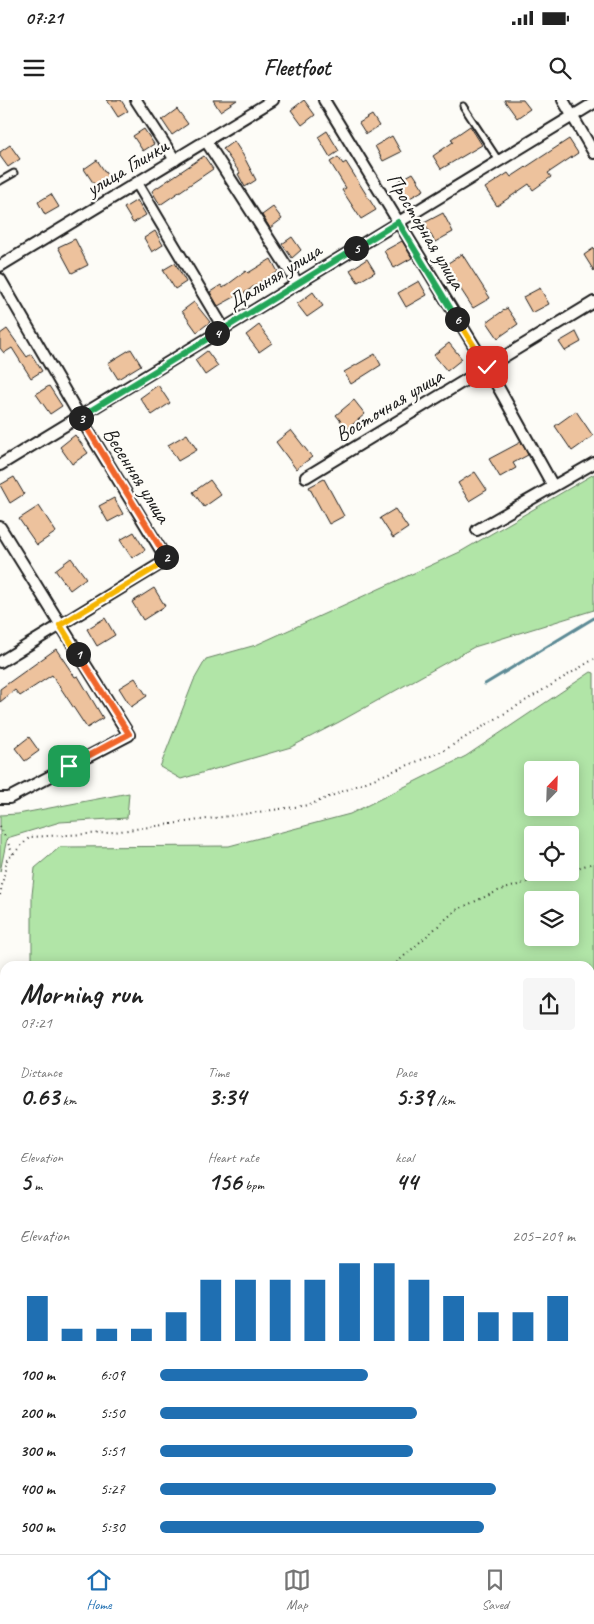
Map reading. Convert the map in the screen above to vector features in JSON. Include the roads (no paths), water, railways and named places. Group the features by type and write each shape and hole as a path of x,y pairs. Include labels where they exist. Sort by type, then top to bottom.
{"street":[{"path":"136,100 175,160"},
{"name":"улица Глинки","path":"0,266 273,100"},
{"name":"Просторная улица","path":"324,100 487,367 553,486"},
{"path":"562,100 594,153"},
{"name":"Дальняя улица","path":"0,466 594,103"},
{"path":"206,141 298,284"},
{"path":"137,183 224,329"},
{"name":"Весенняя улица","path":"0,279 80,417 168,560 60,625"},
{"name":"Восточная улица","path":"306,477 594,302"},
{"path":"477,530 594,462"},
{"path":"0,527 129,734 9,798 0,798"},
{"path":"0,662 60,625"}],"lane":[{"path":"464,106 499,161"},
{"path":"0,182 14,173"}],"waterway":[{"path":"485,684 594,618"}]}
